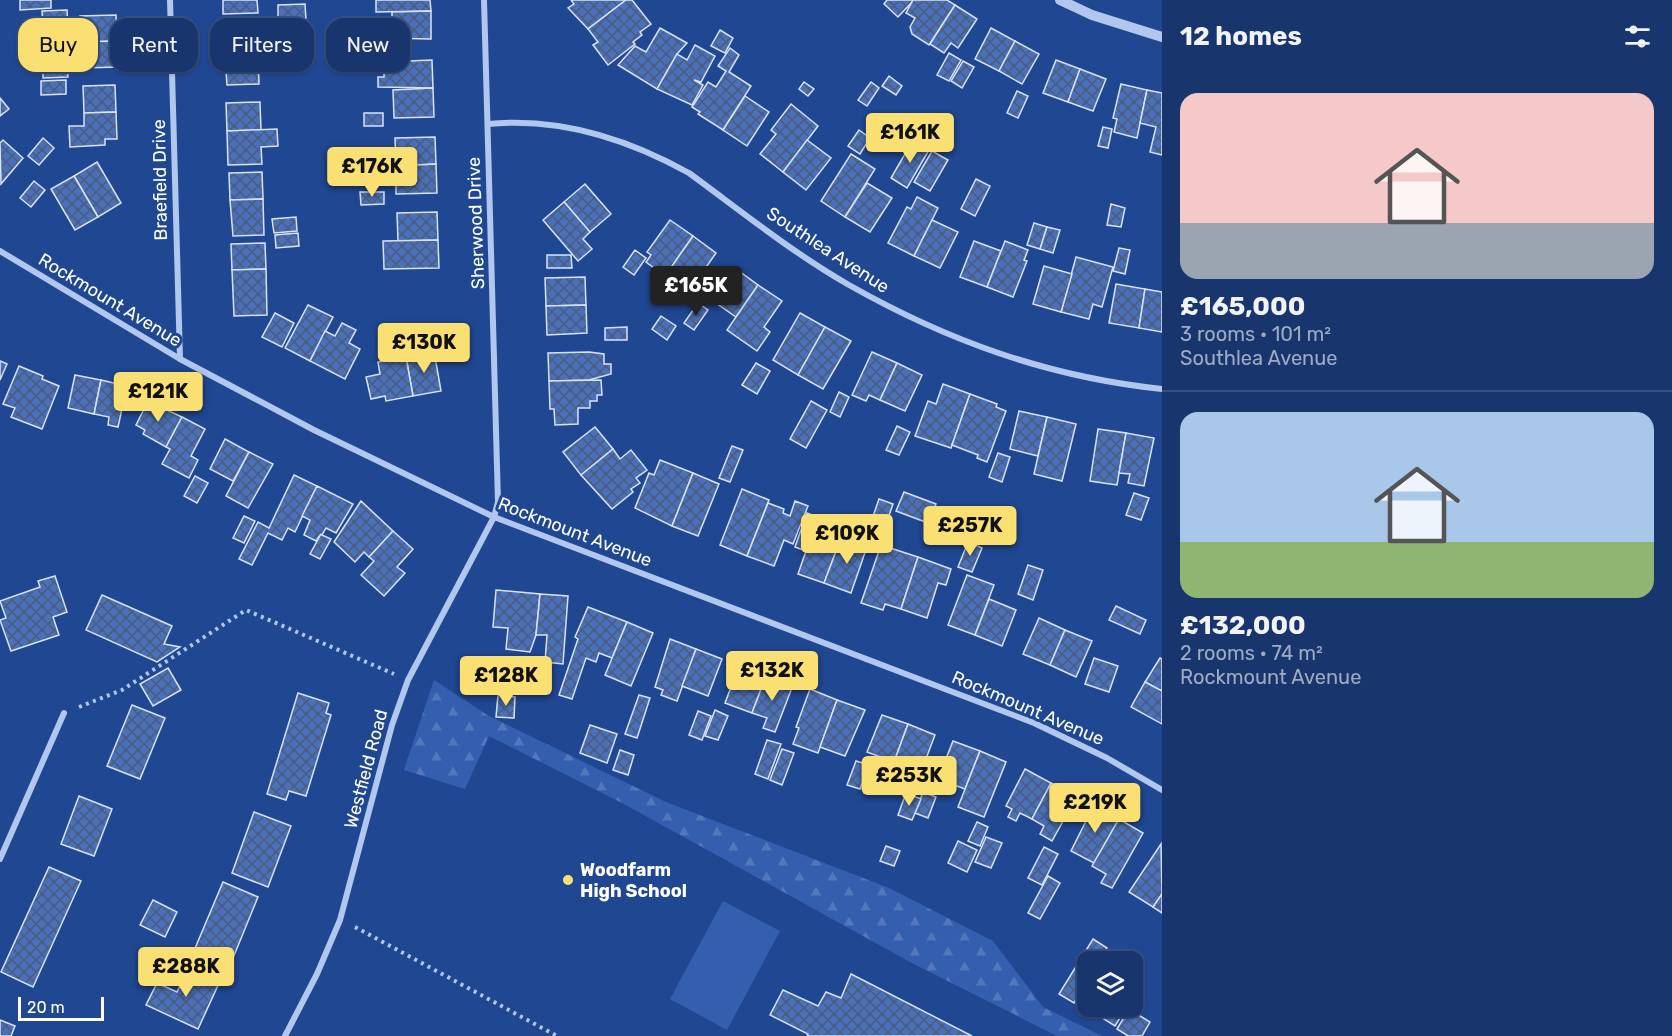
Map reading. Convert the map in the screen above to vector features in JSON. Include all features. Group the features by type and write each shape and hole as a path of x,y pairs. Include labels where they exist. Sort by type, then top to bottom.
{"street":[{"name":"Braefield Drive","path":"170,0 180,359"},
{"name":"Sherwood Drive","path":"484,0 498,502 494,517"},
{"path":"1060,0 1092,15 1162,37"},
{"name":"Southlea Avenue","path":"488,124 544,124 623,142 662,158 689,173 847,284 915,320 978,348 1048,371 1162,389"},
{"name":"Rockmount Avenue","path":"0,251 180,359 314,430 494,517 1034,723 1107,758 1162,790"},
{"name":"Westfield Road","path":"285,1036 317,974 339,920 392,725 408,680 494,517"},
{"path":"0,859 64,713"}],"path":[{"path":"64,713 122,690 246,610 408,680"},
{"path":"339,920 366,932 557,1036"}],"green space":[{"path":"434,680 489,716 666,802 889,888 993,941 1043,1007 1102,1036 1057,1036 910,962 624,804 489,736 465,789 404,770"},
{"path":"723,901 780,931 727,1030 670,999"}],"building":[{"path":"20,0 51,0 51,8 20,10"},
{"path":"223,0 257,0 258,13 223,14"},
{"path":"376,0 430,0 431,11 376,12"},
{"path":"571,0 626,0 588,29 568,8 574,4"},
{"path":"626,0 632,0 651,24 640,32 642,35 633,42 635,44 608,65 593,45 598,42 588,29"},
{"path":"887,0 913,1 898,17 884,4"},
{"path":"913,0 947,0 955,5 929,45 912,34 910,27 915,18 906,13"},
{"path":"305,4 306,18 278,18 278,5"},
{"path":"955,5 977,19 958,48 951,43 944,53 930,44"},
{"path":"67,10 68,18 42,18 42,11"},
{"path":"431,11 431,39 410,39 410,18 392,18 392,12"},
{"path":"116,15 116,18 110,18 110,41 98,42 98,18 80,18 80,16"},
{"path":"660,28 687,43 677,54 657,89 618,65 635,46 646,52"},
{"path":"991,28 1015,41 999,71 975,59"},
{"path":"720,30 733,38 725,53 711,46"},
{"path":"110,41 110,67 98,68 98,42"},
{"path":"1015,41 1039,54 1022,84 999,71"},
{"path":"695,45 715,56 701,82 694,80 703,85 692,105 657,89 677,54 687,60"},
{"path":"730,48 739,55 729,72 751,86 723,130 698,114 700,112 692,107 708,82 716,87 726,71 718,66"},
{"path":"949,53 961,60 949,81 937,75"},
{"path":"432,60 433,88 378,87 378,77 384,77 384,72 410,72 410,61"},
{"path":"1056,60 1080,69 1068,102 1043,93"},
{"path":"963,61 974,67 962,88 951,81"},
{"path":"1080,69 1106,79 1093,111 1068,102"},
{"path":"43,72 68,72 68,77 43,78"},
{"path":"226,72 259,72 259,84 227,85"},
{"path":"889,76 902,86 896,95 882,86"},
{"path":"66,80 66,94 41,95 41,81"},
{"path":"804,82 814,89 808,96 799,89"},
{"path":"871,82 879,88 867,106 858,100"},
{"path":"1121,84 1147,90 1137,138 1114,132 1117,119 1113,118"},
{"path":"115,85 116,112 84,113 83,86"},
{"path":"433,88 434,117 394,118 393,90"},
{"path":"1147,90 1162,93 1162,155 1150,152 1156,127 1140,123"},
{"path":"1017,91 1028,96 1018,118 1007,113"},
{"path":"745,96 769,112 747,146 723,130"},
{"path":"0,98 9,109 0,116"},
{"path":"260,102 261,130 227,131 226,103"},
{"path":"791,104 818,126 783,172 760,154 776,134 771,130"},
{"path":"116,112 117,139 105,139 105,145 70,147 69,126 84,126 84,113"},
{"path":"364,113 383,113 383,126 364,126"},
{"path":"914,114 930,124 921,137 906,127"},
{"path":"1103,127 1112,129 1108,148 1098,146"},
{"path":"277,129 278,146 261,147 262,164 228,165 227,131"},
{"path":"859,130 870,138 860,154 848,146"},
{"path":"435,137 436,164 396,166 395,138"},
{"path":"43,138 54,148 39,165 28,156"},
{"path":"3,140 23,158 1,184 0,143"},
{"path":"807,140 831,158 806,190 783,172"},
{"path":"913,140 929,150 907,188 891,178"},
{"path":"932,151 948,160 930,191 914,182"},
{"path":"851,154 875,169 845,217 821,201"},
{"path":"97,162 121,203 98,217 74,176"},
{"path":"436,164 437,193 396,194 396,166"},
{"path":"262,172 263,199 230,200 229,173"},
{"path":"74,176 98,217 75,230 51,189"},
{"path":"976,179 990,186 975,216 961,209"},
{"path":"34,181 45,190 31,207 20,198"},
{"path":"867,183 892,198 870,232 845,217"},
{"path":"585,184 611,214 590,232 564,202"},
{"path":"360,192 384,192 384,204 361,205"},
{"path":"917,197 938,208 914,256 888,243 907,207 911,209"},
{"path":"263,199 264,235 233,236 230,200"},
{"path":"564,202 590,232 583,239 592,249 578,261 543,220"},
{"path":"1111,204 1125,208 1121,227 1107,225"},
{"path":"437,212 438,240 398,241 397,213"},
{"path":"296,217 297,231 274,233 272,219"},
{"path":"670,220 693,236 665,276 646,262 651,255 647,252"},
{"path":"932,220 958,232 940,268 914,256"},
{"path":"1034,223 1047,227 1040,249 1027,245"},
{"path":"1047,227 1060,230 1053,253 1040,249"},
{"path":"298,233 299,246 276,248 275,235"},
{"path":"693,236 716,253 697,280 703,285 691,303 661,282"},
{"path":"438,240 439,268 384,269 383,241"},
{"path":"974,241 1001,251 987,287 960,277"},
{"path":"1005,241 1028,250 1024,260 1027,261 1013,297 987,287"},
{"path":"265,243 266,269 232,270 231,244"},
{"path":"1119,248 1130,250 1125,274 1113,271"},
{"path":"635,250 646,258 634,275 623,267"},
{"path":"547,255 571,255 572,268 547,268"},
{"path":"1076,257 1113,267 1102,307 1093,304 1089,319 1061,312"},
{"path":"1044,266 1072,274 1061,312 1033,304"},
{"path":"266,269 267,315 234,316 232,270"},
{"path":"736,269 758,285 736,317 713,301"},
{"path":"585,277 586,305 546,306 545,278"},
{"path":"1116,284 1145,289 1139,328 1109,323"},
{"path":"758,285 782,301 764,327 770,332 757,351 727,330"},
{"path":"1145,289 1162,292 1162,332 1139,328"},
{"path":"698,303 708,310 694,330 684,323"},
{"path":"308,305 333,317 310,361 285,348"},
{"path":"586,305 587,333 547,335 546,306"},
{"path":"275,313 294,323 282,347 262,337"},
{"path":"800,313 825,327 798,375 773,360"},
{"path":"661,316 676,326 667,340 652,329"},
{"path":"342,323 356,330 349,343 360,349 345,379 310,361 325,331 335,336"},
{"path":"627,327 627,340 605,340 605,328"},
{"path":"825,327 851,341 823,389 798,375"},
{"path":"434,351 441,391 413,396 406,357"},
{"path":"872,352 897,363 880,400 869,395 866,401 852,395"},
{"path":"548,353 604,354 604,364 611,364 611,374 589,380 549,381"},
{"path":"406,357 413,396 386,401 385,396 371,399 366,377 380,374 378,362"},
{"path":"0,361 7,364 0,380"},
{"path":"756,363 770,371 757,394 742,385"},
{"path":"897,363 922,375 905,411 880,400"},
{"path":"19,366 59,386 42,429 11,417 15,408 3,404"},
{"path":"75,375 101,380 94,414 68,408"},
{"path":"101,380 127,386 118,427 108,425 109,417 94,414"},
{"path":"601,380 602,395 597,395 597,401 590,401 590,408 578,408 578,424 555,425 554,409 550,409 549,381"},
{"path":"943,384 970,394 951,448 915,436 928,401 936,404"},
{"path":"839,392 849,397 840,417 830,412"},
{"path":"970,394 997,404 996,407 1006,411 987,462 977,458 978,455 952,445"},
{"path":"148,401 182,417 166,447 143,434 145,430 136,425"},
{"path":"811,401 827,410 806,448 790,439"},
{"path":"1019,411 1047,417 1038,456 1010,449"},
{"path":"182,417 205,429 191,456 198,460 189,478 162,464 170,449 166,447"},
{"path":"1047,417 1076,424 1062,481 1034,474"},
{"path":"897,426 910,432 899,455 886,450"},
{"path":"595,427 613,449 581,475 563,452"},
{"path":"1098,429 1126,433 1117,485 1090,481"},
{"path":"1126,433 1154,438 1144,486 1128,483 1130,474 1119,473"},
{"path":"225,439 249,452 233,481 210,469"},
{"path":"732,446 743,450 730,482 719,478"},
{"path":"613,449 620,459 631,450 647,470 636,478 640,483 631,489 633,492 612,509 581,475"},
{"path":"249,452 273,464 248,508 226,496"},
{"path":"998,453 1010,457 1002,482 989,477"},
{"path":"660,460 693,473 672,526 635,508 649,473 654,475"},
{"path":"693,473 719,484 698,536 672,526"},
{"path":"294,475 317,486 295,532 288,528 282,540 268,533 252,565 239,559 258,522 269,528"},
{"path":"195,476 208,483 197,503 184,496"},
{"path":"317,486 353,504 336,533 326,528 322,535 331,539 320,559 310,554 321,534 316,541 304,535 310,520 302,516"},
{"path":"742,489 769,500 747,556 720,545"},
{"path":"904,492 936,504 928,523 896,511"},
{"path":"1134,493 1149,498 1141,520 1126,515"},
{"path":"879,499 893,504 884,530 870,525"},
{"path":"361,501 393,531 369,557 364,552 355,562 334,542"},
{"path":"795,501 808,506 793,544 784,540 774,566 747,556 768,503 784,509 783,513 790,516"},
{"path":"807,513 820,518 817,528 829,532 826,542 838,546 824,583 798,574 806,551 795,547"},
{"path":"244,516 255,521 244,543 233,538"},
{"path":"393,531 413,549 397,567 405,573 384,596 361,575 374,561 369,557"},
{"path":"852,535 869,541 851,593 824,583 838,546 847,549"},
{"path":"968,542 982,548 972,572 958,567"},
{"path":"881,545 918,557 901,609 885,604 883,610 861,603"},
{"path":"918,557 951,569 946,585 938,583 927,618 901,609"},
{"path":"1028,565 1043,570 1033,600 1018,594"},
{"path":"967,575 994,585 975,635 948,625"},
{"path":"55,576 67,612 53,617 59,635 11,651 0,620 6,618 0,601 40,587 38,581"},
{"path":"496,590 540,594 536,635 530,652 506,649 508,628 493,627"},
{"path":"540,594 568,596 563,664 545,662 547,635 536,635"},
{"path":"102,595 172,626 164,644 180,647 157,662 86,630"},
{"path":"989,599 1016,610 1002,646 975,635"},
{"path":"1116,606 1146,620 1140,634 1109,620"},
{"path":"588,607 627,622 612,658 599,653 596,662 586,658 572,699 559,695 578,639 575,637"},
{"path":"1039,618 1065,630 1050,665 1023,654"},
{"path":"627,622 653,633 631,686 605,675"},
{"path":"1065,630 1092,641 1076,677 1050,665"},
{"path":"670,639 696,649 677,701 661,695 663,690 655,687"},
{"path":"696,649 722,659 708,696 682,686"},
{"path":"1094,658 1118,666 1109,692 1085,684"},
{"path":"1160,658 1162,659 1162,691 1145,682"},
{"path":"739,666 766,676 752,713 725,703"},
{"path":"168,668 181,690 153,706 140,684"},
{"path":"766,676 793,685 775,732 763,728 767,718 752,713"},
{"path":"1145,682 1162,691 1162,724 1131,707"},
{"path":"810,689 837,700 818,753 793,744 799,728 796,727"},
{"path":"298,693 329,703 326,713 331,715 306,796 289,791 286,800 267,794"},
{"path":"498,695 515,697 514,718 496,717"},
{"path":"639,695 650,698 637,738 625,734"},
{"path":"837,700 865,710 845,756 820,747"},
{"path":"132,705 165,718 140,779 107,766"},
{"path":"715,710 728,716 718,740 705,736"},
{"path":"698,711 711,716 702,740 689,735"},
{"path":"882,715 908,724 894,762 867,752"},
{"path":"908,724 935,735 921,772 894,762"},
{"path":"590,725 617,734 607,763 580,753"},
{"path":"767,740 781,744 768,779 755,774"},
{"path":"953,741 980,751 965,789 938,779"},
{"path":"782,749 794,753 782,785 770,780"},
{"path":"620,750 634,755 628,775 613,770"},
{"path":"980,751 1006,762 984,817 958,807"},
{"path":"856,761 869,765 860,789 847,785"},
{"path":"1025,769 1051,783 1032,819 1020,813 1016,821 1008,817 1012,809 1006,806"},
{"path":"1051,783 1077,796 1052,841 1040,834 1044,826 1032,819"},
{"path":"923,792 936,797 928,818 915,813"},
{"path":"906,793 921,799 912,820 898,815"},
{"path":"79,796 112,809 94,856 61,844"},
{"path":"1094,805 1119,819 1094,863 1071,851"},
{"path":"254,812 291,826 268,887 232,873"},
{"path":"1119,819 1143,833 1112,888 1101,883 1106,874 1092,866"},
{"path":"977,822 988,827 980,846 968,841"},
{"path":"986,837 1002,843 991,868 975,862"},
{"path":"958,841 977,850 967,872 948,863"},
{"path":"1161,844 1162,894 1153,907 1129,892"},
{"path":"886,846 900,851 894,866 880,861"},
{"path":"1044,847 1058,854 1042,885 1028,878"},
{"path":"49,867 81,881 33,987 1,972"},
{"path":"1048,876 1060,883 1040,919 1028,913"},
{"path":"223,882 258,897 233,958 217,951 212,961 193,953"},
{"path":"1162,894 1162,913 1153,907"},
{"path":"153,900 177,912 165,937 140,925"},
{"path":"1093,939 1107,948 1105,951 1086,951"},
{"path":"1077,965 1077,998 1074,1003 1059,994"},
{"path":"189,966 220,981 198,1029 146,1005 157,983 177,992"},
{"path":"851,974 972,1036 807,1036 808,1034 770,1015 783,990 818,1006 826,992 841,998"},
{"path":"1101,1017 1120,1017 1115,1026"},
{"path":"1124,1017 1142,1017 1150,1022 1142,1036 1128,1036 1117,1029"},
{"path":"0,1020 15,1026 11,1036 0,1036"}],"place":[{"name":"Woodfarm High School","path":"568,880"}]}
